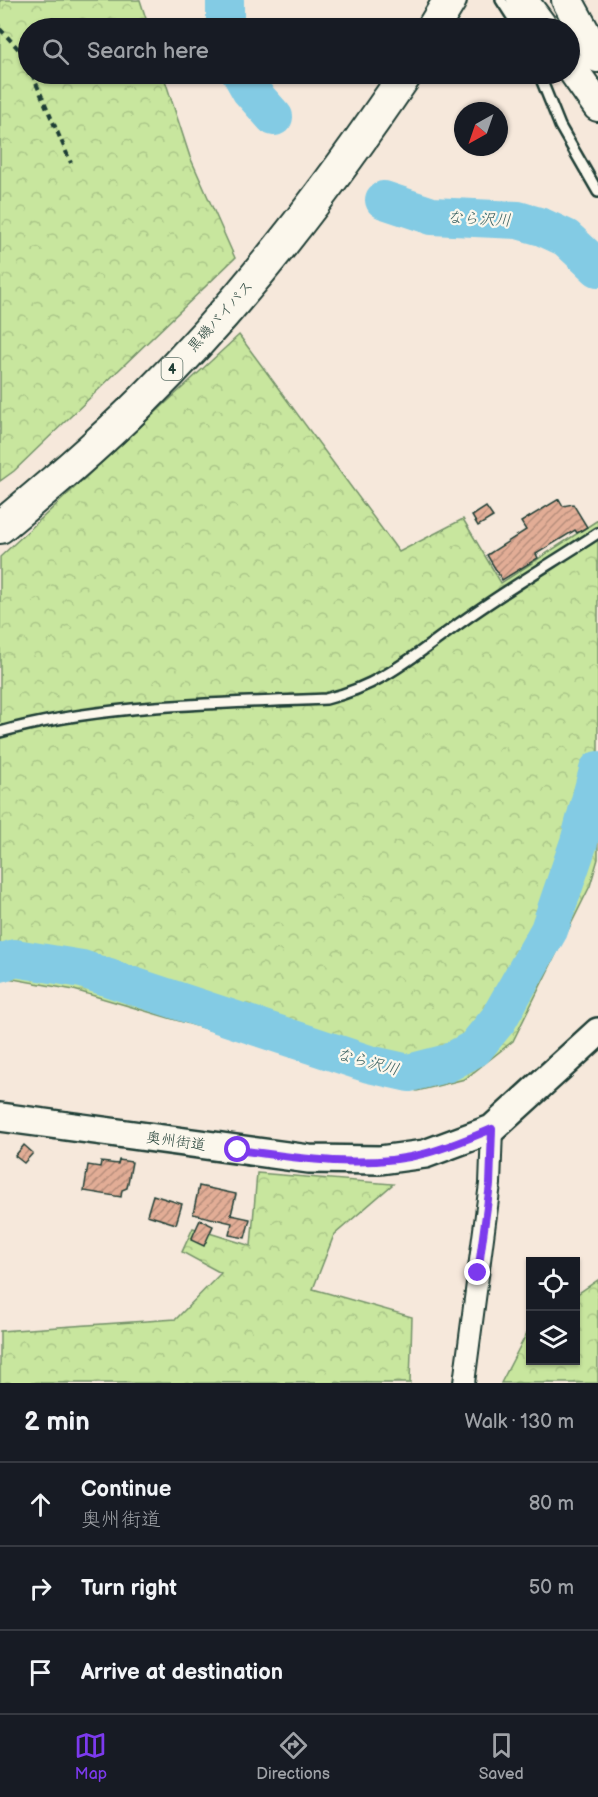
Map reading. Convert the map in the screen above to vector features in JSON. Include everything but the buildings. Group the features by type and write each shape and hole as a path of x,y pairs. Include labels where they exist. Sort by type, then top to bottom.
{"highway":[{"path":"439,18 450,0"},
{"name":"黒磯バイパス","path":"0,527 144,399 235,302 353,152 399,84"}],"main road":[{"path":"522,0 536,18"},
{"path":"567,0 577,18"},
{"path":"580,24 598,57"},
{"path":"580,81 593,100"},
{"name":"奥州街道","path":"0,1117 321,1160 380,1160 425,1154 492,1129 598,1032"}],"street":[{"path":"464,1383 490,1185 492,1129"}],"lane":[{"path":"501,0 513,18"},
{"path":"543,84 560,126 598,192"},
{"path":"0,732 44,720 114,710 326,699 355,692 379,680 461,622 598,533"}],"path":[{"path":"0,29 18,49"},
{"path":"36,84 71,163"}],"green space":[{"path":"0,0 140,0 146,18 18,18 18,84 166,84 190,157 235,258 14,471 0,481"},
{"path":"239,335 399,552 463,519 501,583 598,520 598,859 590,886 513,1041 465,1079 417,1091 74,990 2,977 0,980 0,557"},
{"path":"257,1173 393,1184 334,1235 313,1289 412,1317 410,1383 0,1383 0,1331 176,1319 221,1273 182,1252 193,1228 251,1246"},
{"path":"598,1280 598,1383 501,1383 526,1335 526,1365 580,1365 580,1292"}],"waterway":[{"name":"なら沢川","path":"225,0 225,18"},
{"name":"なら沢川","path":"247,84 274,117"},
{"name":"なら沢川","path":"384,200 432,216 518,220 542,227 566,238 598,268"},
{"name":"なら沢川","path":"0,963 15,958 82,969 369,1064 409,1073 448,1063 475,1048 498,1020 549,930 579,842 598,770"}],"route":[{"path":"238,1150 309,1159 380,1160 425,1154 492,1129 490,1185 478,1273"}]}
